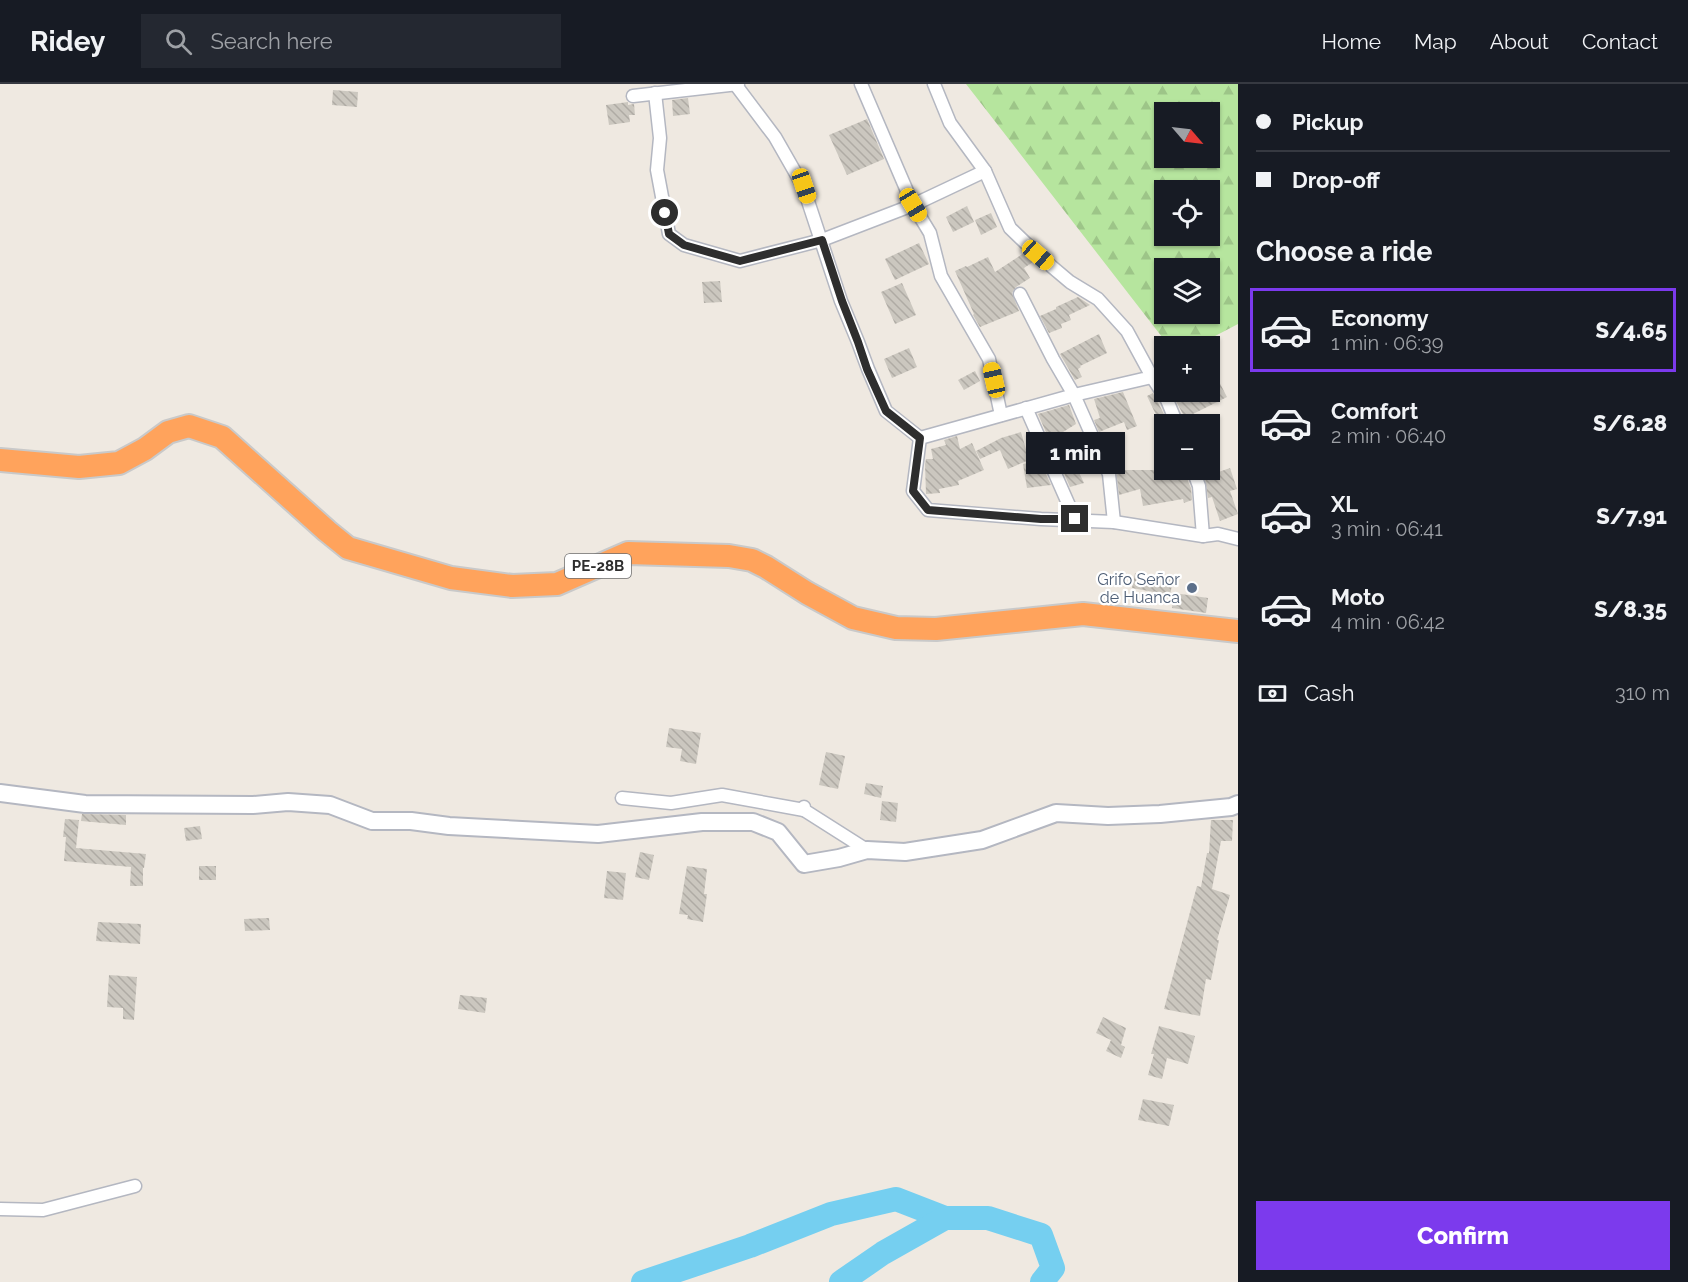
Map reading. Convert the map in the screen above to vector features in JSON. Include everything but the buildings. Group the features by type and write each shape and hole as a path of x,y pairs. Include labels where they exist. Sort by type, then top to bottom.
{"highway":[{"name":"PE-28B","path":"0,460 79,467 119,463 145,449 168,432 189,426 222,437 348,548 450,578 513,586 557,584 628,553 729,556 752,560 807,594 853,618 896,628 936,629 1083,614 1238,631"}],"street":[{"path":"633,96 736,84 775,137 804,186 842,301 867,369 886,411 920,438"},
{"path":"861,84 913,205 930,233 941,276 989,359 1001,415"},
{"path":"934,84 950,123 986,171 1010,228 1070,282 1098,299 1127,331 1173,414"},
{"path":"655,93 660,138 657,170 669,234 684,245 740,261 822,240 913,205 986,171"},
{"path":"1020,294 1074,395 1110,474 1114,522"},
{"path":"920,438 1074,395 1152,377"},
{"path":"1026,408 1075,519"},
{"path":"920,438 913,491 928,510 1114,522 1203,536 1218,534 1238,539"},
{"path":"1197,480 1203,536"},
{"path":"0,793 85,804 230,806 288,802 330,805 372,821 598,834 702,822 753,822 778,832 804,864 867,850 905,852 982,840 1056,813 1108,816 1160,814 1231,807 1238,804"},
{"path":"621,798 671,803 722,795 804,808 867,850"},
{"path":"0,1209 43,1210 135,1186"}],"green space":[{"path":"966,84 1238,84 1238,324 1215,336 1161,336"}],"waterway":[{"path":"643,1282 750,1246 831,1214 896,1199 945,1218"},
{"path":"841,1282 883,1253 945,1218 988,1218 1041,1235 1053,1268 1042,1282"}],"place":[{"name":"Grifo Señor de Huanca","path":"1192,588"}],"route":[{"path":"665,213 669,234 684,245 740,261 822,240 867,369 886,411 920,438 913,491 928,510 1041,519 1075,519"}]}
